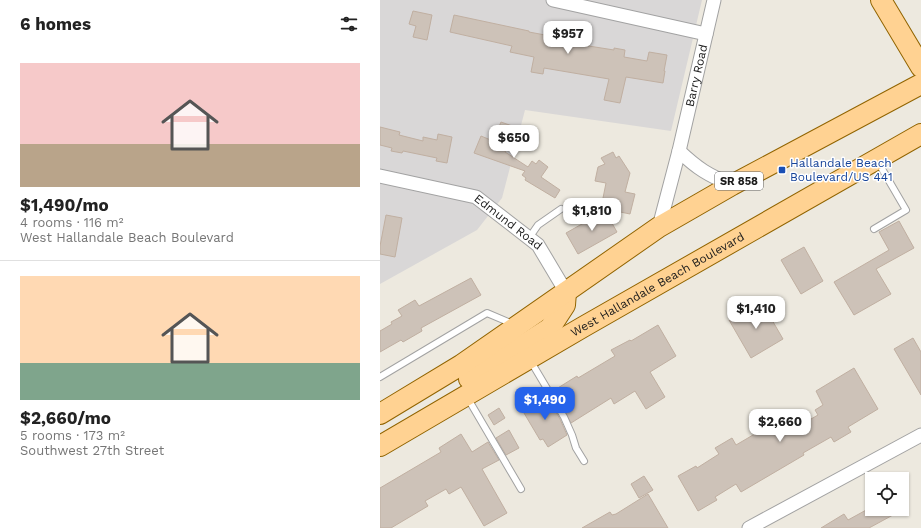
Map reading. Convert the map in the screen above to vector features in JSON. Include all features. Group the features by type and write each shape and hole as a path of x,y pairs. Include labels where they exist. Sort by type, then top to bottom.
{"main road":[{"path":"881,0 921,67"},
{"name":"SR 858","path":"380,414 461,365 659,227 732,185 921,84"},
{"name":"West Hallandale Beach Boulevard","path":"387,442 529,358 921,134"},
{"name":"West Hallandale Beach Boulevard","path":"387,442 456,388 550,328 565,305 566,292"}],"street":[{"path":"553,0 706,34"},
{"name":"Barry Road","path":"659,227 679,151 714,0"},
{"path":"679,151 692,164 710,176 732,185"},
{"name":"Edmund Road","path":"380,176 476,197 538,245 566,292"},
{"path":"749,528 921,435"}],"lane":[{"path":"874,229 906,210 876,159"},
{"path":"528,238 538,225 561,209"},
{"path":"380,378 487,313 518,326"},
{"path":"529,358 564,417 576,448 584,461"},
{"path":"466,396 521,489"}],"shaded area":[{"path":"380,0 702,0 671,131 525,110 502,198 477,230 380,284"}],"building":[{"path":"413,11 432,15 427,40 413,37 416,26 409,24"},
{"path":"454,15 577,41 576,44 614,50 614,48 625,50 624,57 647,61 649,52 667,55 663,83 626,77 620,103 604,100 609,79 544,68 543,74 531,72 534,57 510,52 512,46 450,32"},
{"path":"501,122 515,127 505,152 528,167 532,161 536,164 539,160 548,167 541,177 560,190 555,198 525,180 526,178 522,175 525,171 474,153 481,136 493,141"},
{"path":"380,127 400,132 399,135 423,141 423,137 437,140 438,134 452,137 447,163 436,161 437,158 403,151 402,153 391,151 392,148 380,145"},
{"path":"613,152 616,158 619,156 630,173 625,192 635,194 630,214 601,208 606,183 595,181 598,167 605,164 601,158"},
{"path":"605,211 617,232 578,254 566,233"},
{"path":"386,215 402,218 395,257 380,254 380,246"},
{"path":"899,221 914,248 876,269 891,294 854,315 834,282 889,250 879,232"},
{"path":"804,247 823,281 801,294 781,260"},
{"path":"471,278 481,295 421,328 422,331 403,342 401,340 380,352 380,331 392,324 391,322 402,316 398,310 415,300 419,306"},
{"path":"761,301 783,339 751,358 729,320"},
{"path":"658,325 676,356 650,372 665,397 646,409 635,391 614,404 611,398 571,423 553,391 577,376 578,378 615,356 611,350 630,340 631,341"},
{"path":"913,338 921,352 921,395 894,349"},
{"path":"854,368 878,409 848,427 851,432 834,442 831,437 803,453 804,455 741,492 736,484 715,497 717,500 698,511 678,476 696,466 697,468 719,454 715,448 732,438 736,445 782,418 790,431 818,415 815,410 823,405 816,391"},
{"path":"545,394 560,419 567,435 548,447 543,439 540,440 521,408"},
{"path":"499,408 505,418 494,425 488,415"},
{"path":"509,430 519,448 506,455 496,438"},
{"path":"461,434 472,452 488,442 499,460 482,469 507,513 484,526 461,487 449,494 446,489 425,501 428,506 391,528 380,528 380,488 441,452 439,448"},
{"path":"644,476 653,490 639,498 631,484"},
{"path":"648,494 668,528 582,528 610,512 612,515 616,514"},
{"path":"865,511 865,516 891,516 869,528 821,528 844,514 848,520"}],"place":[{"name":"Hallandale Beach Boulevard/US 441","path":"782,170"}]}
